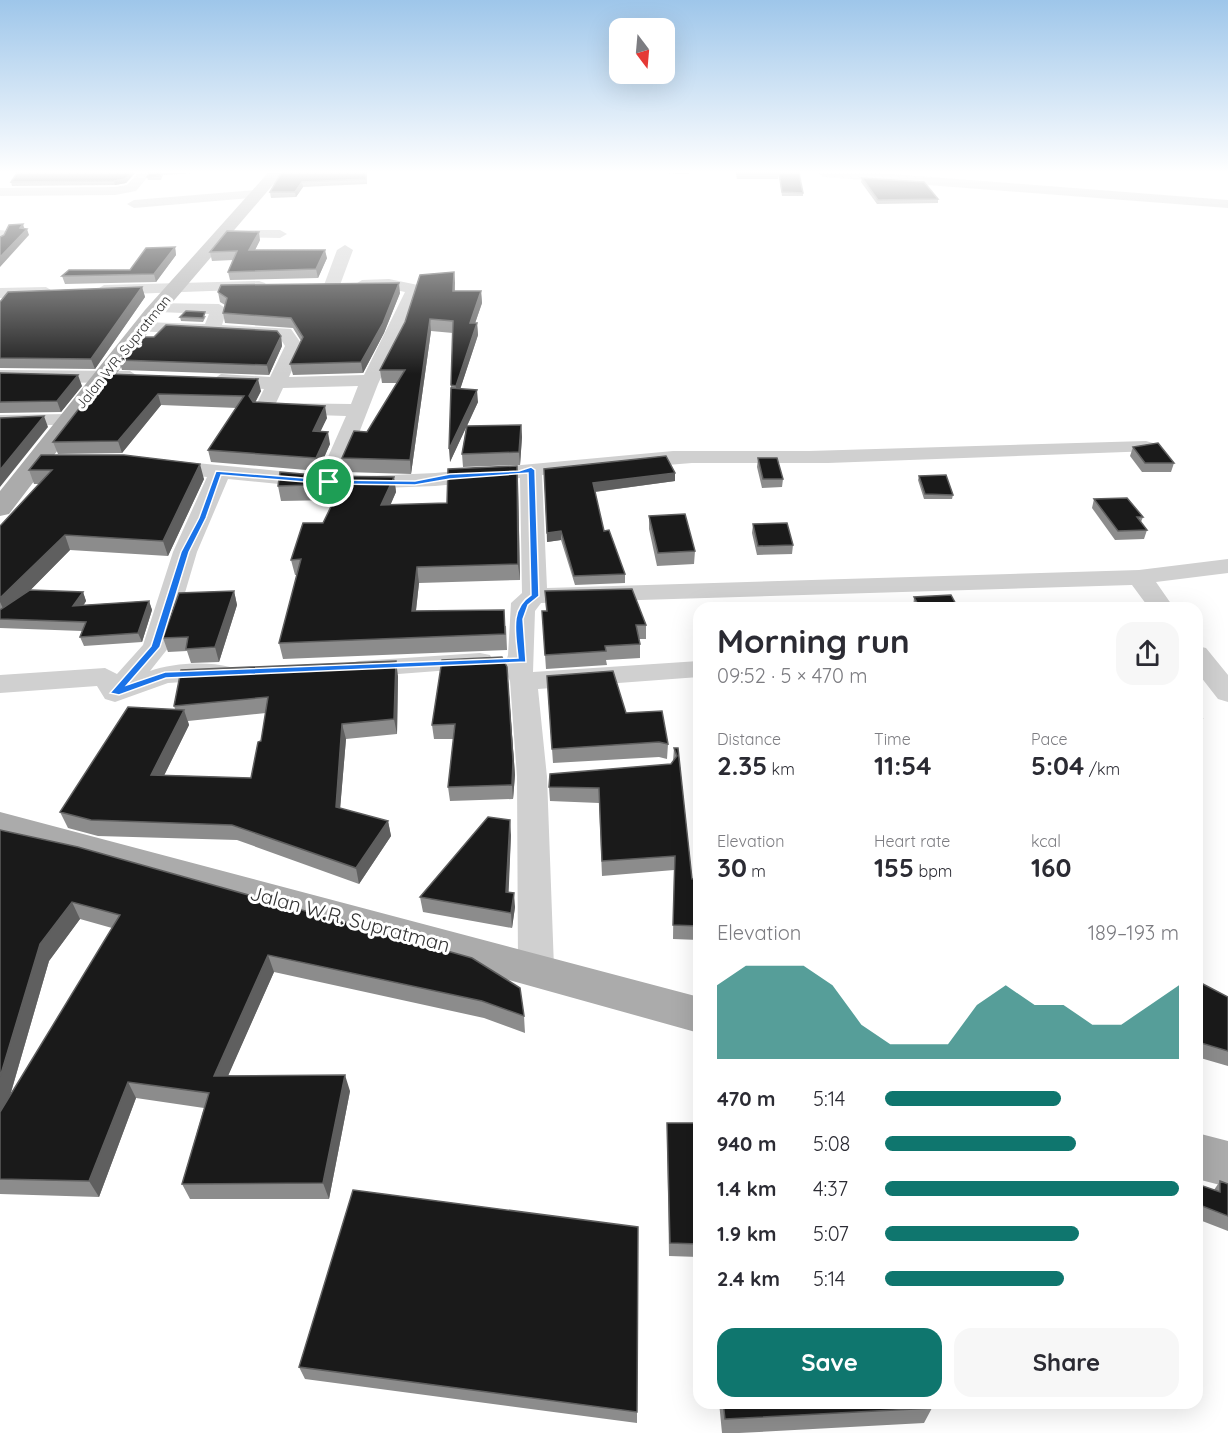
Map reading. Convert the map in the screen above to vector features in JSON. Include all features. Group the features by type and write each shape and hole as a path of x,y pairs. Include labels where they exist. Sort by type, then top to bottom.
{"main road":[{"name":"Jalan WR. Supratman","path":"0,508 141,327 215,240"},
{"name":"Jalan W.R. Supratman","path":"0,825 693,1013"},
{"path":"1203,1157 1228,1164"}],"street":[{"path":"329,482 334,461 350,433 356,410 395,334 396,326 412,288 389,285 326,285 345,250"},
{"path":"84,290 277,286 267,302"},
{"path":"0,293 61,291"},
{"path":"158,308 219,309 212,328"},
{"path":"141,327 212,328 252,324 285,333 294,341 294,346 264,409 356,410"},
{"path":"0,376 146,378"},
{"path":"200,380 276,382 372,380"},
{"path":"0,421 69,420"},
{"path":"142,464 329,482 415,483 450,477 520,473 675,456 825,458 1146,447"},
{"path":"37,461 66,461"},
{"path":"531,470 535,596"},
{"path":"115,693 156,647 185,552 202,518 219,473"},
{"path":"536,969 544,777 523,671 519,619 524,603 535,596 870,597 1139,577 1228,566"},
{"path":"1139,577 1158,602"},
{"path":"1203,662 1228,693"},
{"path":"335,669 523,671 693,669"},
{"path":"115,693 165,675 250,672"},
{"path":"0,684 105,677 115,693"}],"building":[{"path":"0,240 17,240 0,257"},
{"path":"220,240 255,240 249,250 325,250 316,269 228,272 237,251 210,252"},
{"path":"175,247 154,274 62,276 69,270 130,270 146,248"},
{"path":"454,272 453,291 481,291 470,323 477,323 456,386 451,385 453,321 430,319 410,460 342,458 354,431 367,432 405,370 380,370 405,322 420,275"},
{"path":"399,283 383,323 361,362 290,364 303,337 291,318 223,313 227,298 218,292 221,285"},
{"path":"142,287 91,359 0,358 0,302 8,292"},
{"path":"186,311 205,312 203,318 180,317"},
{"path":"166,325 277,331 281,336 267,365 119,360 137,337 154,337"},
{"path":"0,373 78,375 57,401 0,402"},
{"path":"106,374 258,379 249,396 253,402 325,406 313,431 328,432 316,458 208,450 244,396 158,394 118,441 53,442"},
{"path":"451,388 477,390 449,449"},
{"path":"44,416 0,470 0,418"},
{"path":"521,425 519,452 462,454 467,426"},
{"path":"1158,443 1174,463 1145,463 1133,447"},
{"path":"41,455 124,455 200,464 163,541 65,535 0,598 0,526 52,470 29,470"},
{"path":"666,456 675,473 593,483 604,531 609,530 625,574 574,576 561,531 547,533 544,469"},
{"path":"758,458 777,458 783,479 763,479"},
{"path":"517,466 518,564 417,567 412,611 504,610 505,634 279,643 301,559 291,560 303,523 323,523 342,484 278,486 280,472 326,476 394,477 381,505 447,503 448,469"},
{"path":"946,475 953,495 925,494 919,476"},
{"path":"1127,498 1143,517 1137,517 1147,530 1118,531 1094,499"},
{"path":"685,514 695,551 658,553 649,516"},
{"path":"787,523 793,545 758,546 753,524"},
{"path":"632,589 646,625 636,625 640,644 605,646 606,651 545,655 542,611 547,611 545,591"},
{"path":"30,590 83,592 73,606 149,601 138,633 80,637 86,622 0,619 0,610"},
{"path":"234,591 215,647 186,649 188,637 163,638 179,593"},
{"path":"951,595 955,602 917,602 914,597"},
{"path":"502,657 507,667 513,761 512,785 448,787 455,724 432,725 442,660"},
{"path":"396,661 394,719 342,724 336,807 388,821 356,868 232,825 91,820 60,812 128,707 184,710 151,775 251,778 258,742 261,741 268,697 174,706 181,670"},
{"path":"613,671 626,713 662,711 668,744 659,742 552,749 547,676"},
{"path":"674,748 678,748 693,879 693,926 673,925 675,856 602,861 599,788 549,787 550,774 671,764 677,756"},
{"path":"488,817 510,820 506,892 514,893 511,913 420,897"},
{"path":"0,830 78,847 472,958 520,988 524,1016 482,1001 268,955 214,1076 345,1075 323,1183 182,1184 209,1093 128,1082 89,1181 0,1179 0,1112 120,915 72,902 40,944 0,1077"},
{"path":"1203,984 1228,997 1228,1051 1203,1044"},
{"path":"667,1123 693,1123 693,1244 670,1243"},
{"path":"1220,1181 1228,1184 1228,1216 1203,1206 1203,1186 1220,1192"},
{"path":"353,1190 638,1227 637,1412 299,1367"},
{"path":"724,1409 913,1409 725,1419"}],"route":[{"path":"531,470 535,596 524,603 519,619 522,660 368,669 165,675 115,693 156,647 185,552 202,518 219,473 329,482 415,483 450,477 520,473 531,470"}]}
